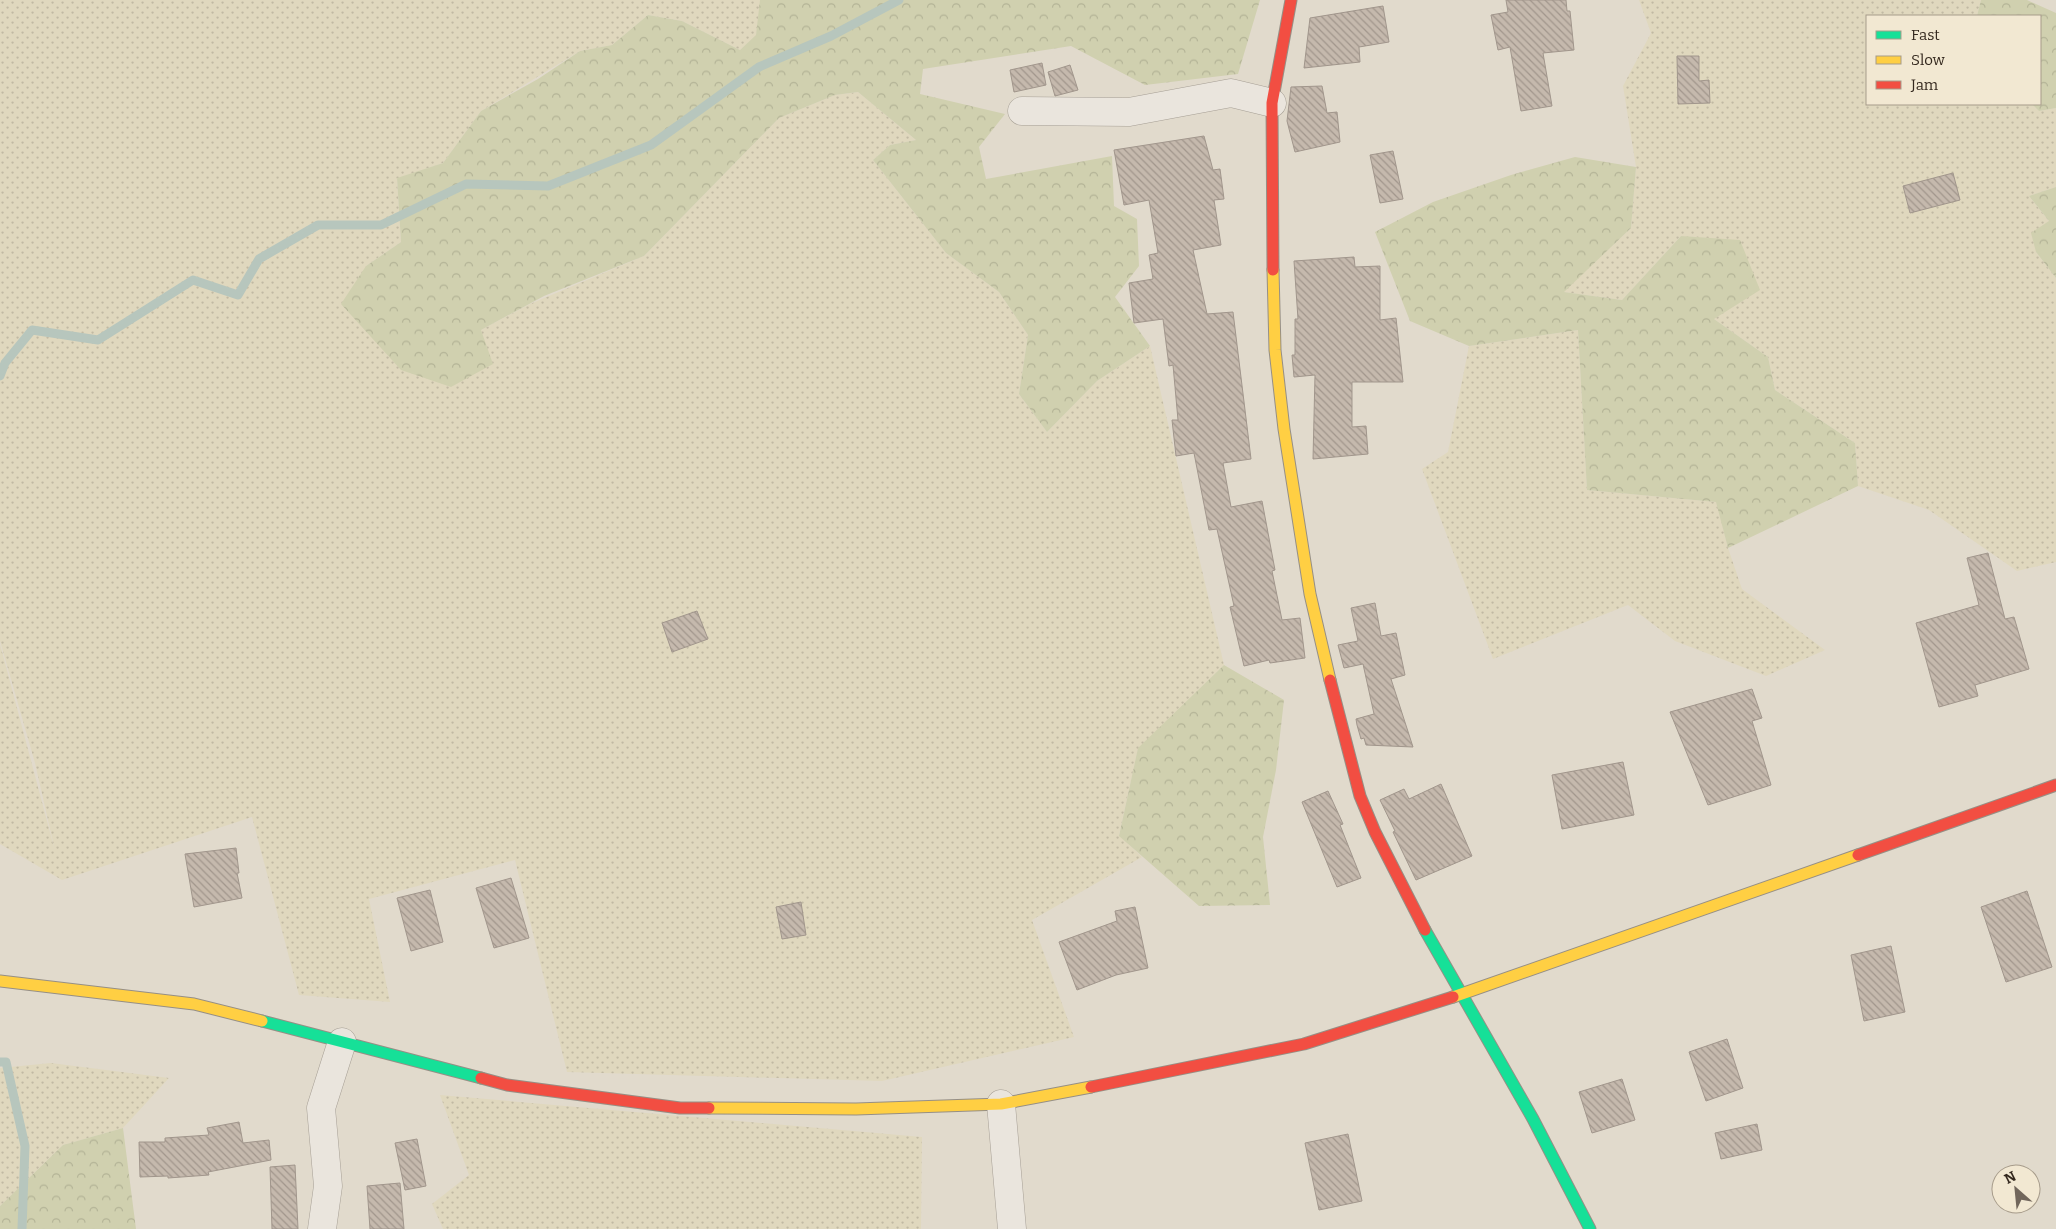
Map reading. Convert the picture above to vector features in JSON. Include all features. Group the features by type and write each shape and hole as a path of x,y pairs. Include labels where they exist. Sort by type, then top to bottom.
{"main road":[{"path":"1290,0 1272,103 1271,158 1275,350 1284,429 1310,594 1360,796 1375,832 1417,916 1532,1119 1590,1229"},
{"path":"0,980 194,1004 506,1085 680,1108 856,1109 1001,1104 1156,1075 1304,1044 1462,994 2056,785"}],"street":[{"path":"1022,111 1129,112 1231,93 1272,103"},
{"path":"322,1229 328,1186 321,1108 342,1042"},
{"path":"1001,1104 1012,1229"}],"shaded area":[{"path":"0,0 762,0 756,36 740,50 682,21 648,15 612,45 580,51 481,111 443,163 397,179 401,242 366,266 481,330 530,304 644,256 779,118 835,95 858,92 916,140 890,145 873,160 946,253 999,292 1028,335 1019,394 1047,432 1097,381 1150,346 1224,665 1138,749 1119,835 1142,857 1032,920 1074,1037 882,1081 567,1072 515,860 369,899 390,1002 299,995 252,817 62,880 0,844 0,644 55,851 35,763 0,641"},
{"path":"1639,0 1981,0 1977,15 1866,15 1866,105 2033,105 2039,111 2056,108 2056,187 2029,196 2049,221 2036,252 2056,278 2056,562 2017,571 1929,510 1858,486 1855,443 1775,390 1768,357 1714,319 1681,236 1622,300 1563,292 1631,228 1636,167 1623,86 1651,33"},
{"path":"1578,330 1587,490 1717,502 1728,548 1742,589 1825,650 1766,676 1675,641 1628,605 1493,659 1422,469 1448,452 1469,346"},
{"path":"51,1063 169,1078 123,1128 63,1145 0,1206 0,1068"},
{"path":"440,1095 922,1137 921,1229 443,1229 432,1204 469,1175"}],"green space":[{"path":"760,0 1260,0 1238,74 1145,85 1071,46 923,69 920,94 1005,114 979,147 986,179 1112,156 1114,206 1137,219 1139,266 1115,297 1150,346 1097,381 1047,432 1019,394 1028,335 999,292 946,253 873,160 890,145 916,140 858,92 835,95 779,118 644,256 544,296 481,330 493,364 451,387 401,370 341,304 366,266 401,242 397,178 443,163 481,111 538,79 580,51 612,45 648,15 682,21 740,50 756,35"},
{"path":"1981,0 2027,0 2056,13 2056,108 2039,111 2033,105 2041,105 2041,15 1977,15"},
{"path":"1575,157 1636,167 1631,228 1564,292 1622,300 1681,236 1740,240 1760,290 1714,319 1768,357 1775,390 1855,443 1858,486 1728,548 1716,502 1587,490 1578,330 1469,346 1410,321 1375,232 1433,202 1511,175"},
{"path":"2056,187 2056,278 2036,252 2031,233 2049,221 2029,196"},
{"path":"1224,665 1284,700 1276,770 1263,837 1270,905 1199,906 1119,836 1138,748"},
{"path":"123,1128 136,1229 0,1229 0,1206 63,1145"}],"building":[{"path":"1506,0 1566,0 1567,11 1570,11 1574,50 1543,53 1552,106 1521,111 1510,47 1498,50 1491,15 1508,12"},
{"path":"1383,6 1389,42 1359,47 1360,62 1304,68 1310,18"},
{"path":"1677,56 1699,56 1699,81 1709,80 1710,103 1678,104"},
{"path":"1042,63 1046,85 1014,92 1010,70"},
{"path":"1070,65 1078,90 1055,96 1048,72"},
{"path":"1322,86 1327,113 1337,112 1340,142 1295,152 1287,121 1291,87"},
{"path":"1204,136 1213,170 1220,169 1224,199 1214,200 1221,245 1193,250 1207,314 1233,312 1251,459 1223,463 1231,507 1262,501 1275,570 1272,571 1282,620 1300,618 1305,658 1270,663 1269,660 1244,666 1230,607 1234,606 1217,529 1209,530 1194,453 1176,456 1172,420 1178,420 1173,365 1169,366 1163,319 1134,323 1129,283 1153,279 1149,255 1158,253 1149,200 1124,205 1114,150"},
{"path":"1393,151 1403,199 1380,203 1370,155"},
{"path":"1953,173 1960,200 1910,213 1903,186"},
{"path":"1354,257 1355,267 1380,266 1380,320 1396,318 1403,382 1352,382 1352,427 1366,426 1368,454 1313,459 1315,375 1294,377 1292,355 1295,355 1295,319 1298,319 1294,261"},
{"path":"1988,553 2005,619 2014,617 2029,669 1975,685 1978,696 1939,707 1916,623 1979,605 1967,558"},
{"path":"1375,603 1381,636 1396,633 1405,675 1391,679 1413,747 1366,745 1364,738 1361,739 1357,725 1356,719 1374,714 1363,664 1344,668 1338,645 1358,641 1351,608"},
{"path":"697,611 708,639 672,652 662,623"},
{"path":"1752,689 1762,718 1752,721 1771,785 1708,805 1670,712"},
{"path":"1623,762 1634,815 1562,829 1552,775"},
{"path":"1441,784 1472,856 1416,880 1380,800 1404,789 1409,799"},
{"path":"1328,791 1343,824 1340,825 1361,878 1337,887 1302,802"},
{"path":"236,848 239,873 237,873 242,898 194,907 185,854"},
{"path":"511,878 529,938 494,948 476,888"},
{"path":"430,890 443,942 411,951 397,898"},
{"path":"2027,891 2052,967 2006,982 1981,907"},
{"path":"801,902 806,935 782,939 776,907"},
{"path":"1135,907 1148,968 1116,975 1077,990 1059,942 1117,921 1115,911"},
{"path":"1891,946 1905,1012 1864,1021 1851,955"},
{"path":"1727,1039 1743,1088 1706,1101 1689,1052"},
{"path":"1622,1079 1635,1120 1592,1133 1579,1092"},
{"path":"239,1122 243,1143 269,1140 271,1160 208,1172 209,1175 168,1178 168,1176 140,1177 139,1142 165,1142 165,1138 209,1135 207,1128"},
{"path":"1757,1124 1762,1150 1721,1159 1715,1133"},
{"path":"1348,1134 1362,1201 1319,1210 1305,1143"},
{"path":"417,1139 426,1186 405,1190 395,1143"},
{"path":"295,1165 298,1229 272,1229 270,1167"},
{"path":"400,1183 404,1229 370,1229 367,1186"}],"waterway":[{"path":"0,376 5,363 32,330 98,340 193,280 238,295 259,259 318,225 381,225 466,184 548,186 651,145 759,67 831,36 899,0"},
{"path":"0,1062 6,1062 25,1146 22,1229"}],"traffic: fast":[{"path":"1425,930 1533,1119 1590,1229"},
{"path":"262,1021 481,1078"}],"traffic: slow":[{"path":"1273,270 1275,350 1284,429 1310,594 1330,680"},
{"path":"1453,997 1858,855"},
{"path":"0,981 194,1004 262,1021"},
{"path":"709,1108 856,1109 1001,1104 1091,1087"}],"traffic: jam":[{"path":"1273,270 1272,103 1291,0"},
{"path":"1330,680 1360,796 1375,832 1425,930"},
{"path":"1858,855 2056,785"},
{"path":"1091,1087 1304,1044 1453,997"},
{"path":"481,1078 507,1085 680,1108 709,1108"}]}
